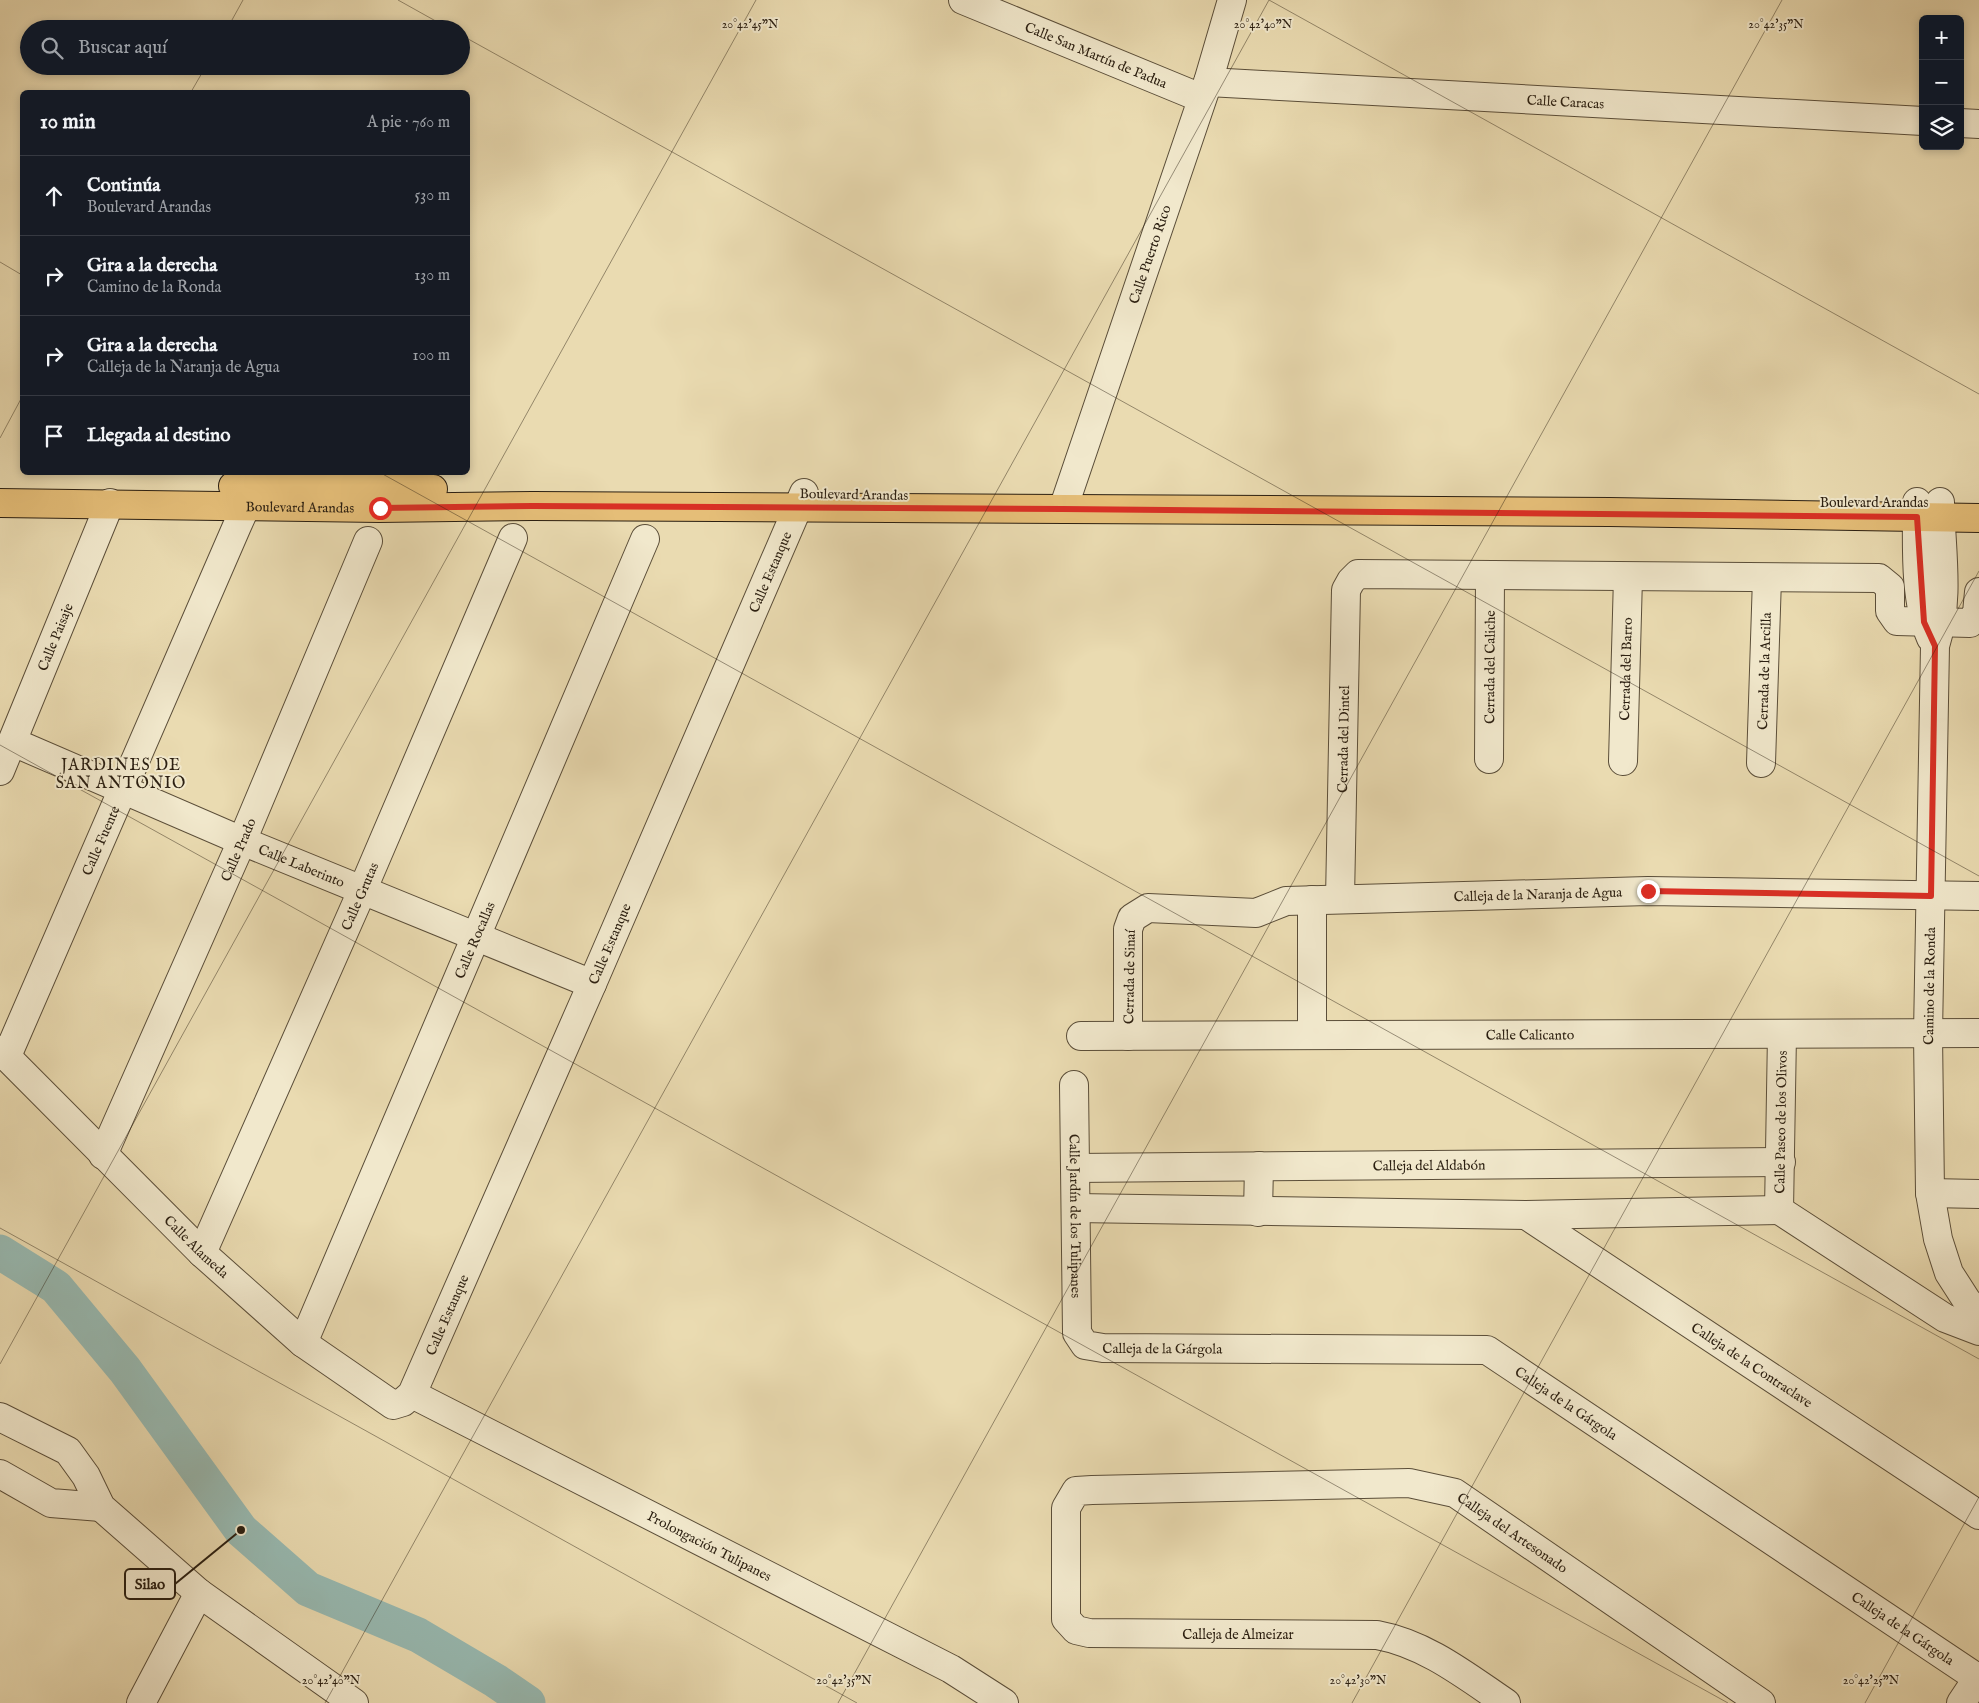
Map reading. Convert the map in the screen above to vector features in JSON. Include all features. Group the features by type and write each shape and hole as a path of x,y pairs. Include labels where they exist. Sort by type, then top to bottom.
{"main road":[{"name":"Boulevard Arandas","path":"0,484 247,496 1929,509 1979,502"},
{"name":"Boulevard Arandas","path":"0,503 110,503 247,496"},
{"name":"Boulevard Arandas","path":"1929,509 1979,518"}],"street":[{"name":"Calle San Martín de Padua","path":"963,0 1205,90"},
{"name":"Calle Puerto Rico","path":"1066,503 1205,90 1232,0"},
{"name":"Calle Caracas","path":"1205,90 1919,121"},
{"path":"1964,123 1979,124"},
{"name":"Calle Fuente","path":"3,1053 124,790 247,496"},
{"name":"Calle Estanque","path":"412,1394 801,500"},
{"name":"Calle Paisaje","path":"0,771 110,503"},
{"name":"Camino de la Ronda","path":"1929,509 1934,630 1928,1034 1930,1193 1938,1239 1949,1273 1979,1314"},
{"name":"Calle Grutas","path":"202,1253 362,891 513,538"},
{"name":"Calle Rocallas","path":"303,1343 645,538"},
{"name":"Calle Prado","path":"103,1155 242,841 368,541"},
{"name":"Cerrada del Dintel","path":"1340,899 1346,590 1350,581 1358,574 1490,576"},
{"path":"1490,576 1879,578 1890,588 1890,611 1897,621 1934,630 1970,623 1978,613 1979,592"},
{"name":"Cerrada del Caliche","path":"1489,759 1490,576"},
{"name":"Cerrada del Barro","path":"1624,761 1628,577"},
{"name":"Cerrada de la Arcilla","path":"1761,763 1767,578"},
{"name":"Calle Laberinto","path":"13,742 242,841 592,984"},
{"name":"Calleja de la Naranja de Agua","path":"1132,918 1148,908 1256,913 1286,901 1648,891 1979,896"},
{"path":"1312,900 1312,1036"},
{"name":"Cerrada de Sinaí","path":"1128,1036 1128,929 1132,918"},
{"name":"Calle Calicanto","path":"1081,1036 1979,1033"},
{"name":"Calle Paseo de los Olivos","path":"1779,1210 1782,1034"},
{"name":"Calle Alameda","path":"3,1053 202,1253 303,1343 393,1406 404,1402 412,1394"},
{"name":"Calle Jardín de los Tulipanes","path":"1074,1085 1077,1333 1085,1345"},
{"name":"Calleja del Aldabón","path":"1075,1168 1781,1162"},
{"path":"1258,1212 1259,1166"},
{"path":"1930,1193 1979,1194"},
{"path":"1076,1208 1526,1215 1779,1210 1945,1318 1979,1331"},
{"name":"Calleja de la Contraclave","path":"1526,1215 1979,1515"},
{"name":"Calleja de la Gárgola","path":"1085,1345 1103,1348 1487,1350 1978,1677"},
{"name":"Prolongación Tulipanes","path":"412,1394 951,1669 1004,1703"},
{"path":"0,1417 68,1451 86,1476 101,1507 199,1593 354,1703"},
{"path":"0,1474 51,1503 101,1507"},
{"name":"Calleja del Artesonado","path":"1076,1630 1066,1619 1066,1508 1076,1491 1409,1483 1455,1493 1761,1703"},
{"path":"141,1703 199,1593"},
{"name":"Calleja de Almeizar","path":"1076,1630 1089,1633 1377,1635 1400,1640 1443,1661 1506,1703"},
{"path":"1961,1703 1978,1677"}],"waterway":[{"path":"0,1252 56,1287 125,1370 241,1530 308,1589 418,1635 496,1681 528,1703"}],"place":[{"name":"Silao","path":"241,1530"}],"district":[{"name":"JARDINES DE SAN ANTONIO","path":"121,773"}],"route":[{"path":"380,508 533,506 1610,512 1917,517 1924,622 1935,646 1931,896 1648,891"}]}
